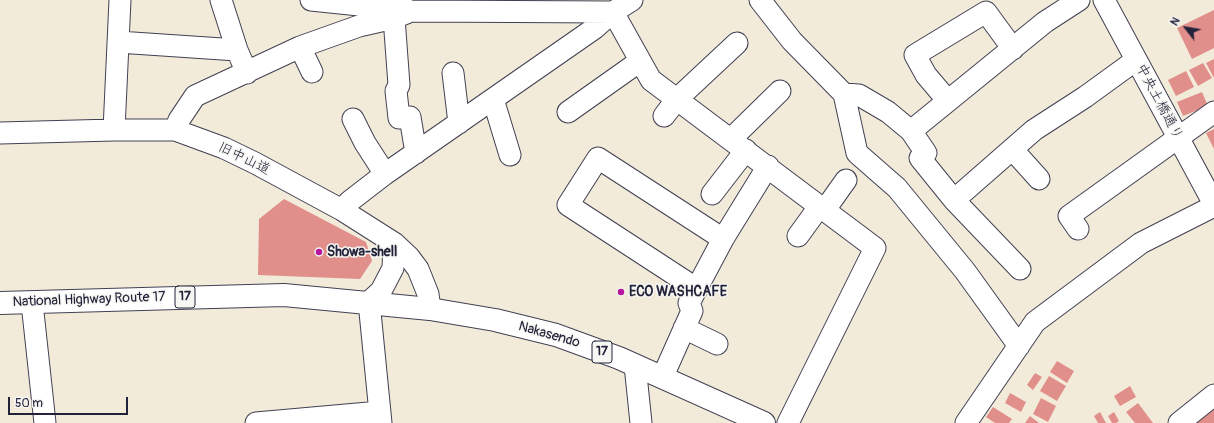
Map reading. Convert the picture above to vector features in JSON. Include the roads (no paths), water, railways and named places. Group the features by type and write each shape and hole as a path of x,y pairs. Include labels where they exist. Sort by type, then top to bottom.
{"highway":[{"name":"National Highway Route 17","path":"0,303 284,295 369,302"},
{"name":"Nakasendo","path":"369,302 430,309 495,320 556,335 663,376 764,423"}],"street":[{"path":"114,130 120,0"},
{"path":"221,0 237,50 247,73"},
{"path":"311,0 355,2 405,10 626,3"},
{"path":"760,0 792,41 844,94 857,153 896,188 965,271 1019,346"},
{"path":"911,131 1045,22 1079,0"},
{"name":"中央土橋通り","path":"1104,0 1214,205"},
{"path":"626,3 640,61 651,80 768,166 822,209 875,248 788,423"},
{"path":"342,210 350,201 385,174 595,28 626,3"},
{"path":"176,130 179,120 195,96 300,47 405,10"},
{"path":"405,10 399,85 396,91 399,118 410,117 416,153"},
{"path":"948,101 926,75 915,55 986,12 1013,48"},
{"path":"118,42 237,50"},
{"path":"664,116 677,100 737,43"},
{"path":"300,47 312,72"},
{"path":"954,200 1034,130 1085,97 1136,60"},
{"path":"568,112 640,61"},
{"path":"453,73 459,123"},
{"path":"712,194 739,145 780,91"},
{"path":"844,94 859,95 888,112 911,131 926,153 920,158 954,200 1020,268"},
{"path":"493,99 510,155"},
{"path":"1078,230 1069,216 1179,139 1214,112"},
{"path":"353,119 365,143 385,174"},
{"name":"旧中山道","path":"0,133 176,130 224,148 342,210 394,243 409,257 418,269 428,294 430,309"},
{"path":"1012,149 1039,179"},
{"path":"697,288 568,205 598,158 723,239"},
{"path":"663,376 692,312 689,303 723,239 768,166"},
{"path":"798,236 846,180"},
{"path":"966,423 1035,322 1141,243 1214,205"},
{"path":"256,423 381,417 369,302 381,291 393,268 394,243"},
{"path":"32,303 45,423"},
{"path":"684,328 717,344"},
{"path":"635,365 641,423"},
{"path":"1179,423 1214,396"}],"place":[{"name":"Showa-shell","path":"319,252"},
{"name":"ECO WASHCAFE","path":"621,292"}]}
